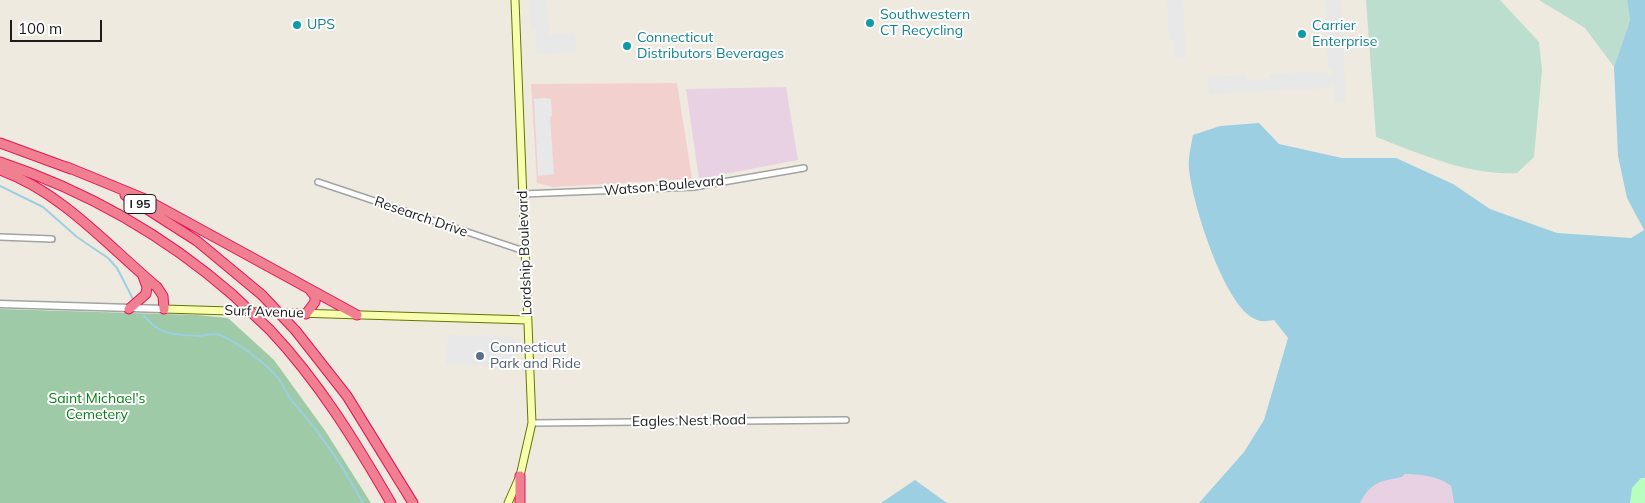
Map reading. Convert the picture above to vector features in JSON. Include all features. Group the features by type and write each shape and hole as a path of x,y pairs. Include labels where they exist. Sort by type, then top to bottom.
{"highway":[{"name":"I 95","path":"0,143 67,167 125,196 179,229 214,254 262,295 296,331 347,396 412,503"},
{"name":"I 95","path":"0,162 63,186 124,216 182,253 233,294 270,330 328,400 391,503"},
{"path":"67,167 145,199 357,315"},
{"path":"0,170 38,187 58,200 160,291 164,309"},
{"path":"128,309 146,294 147,287 142,274"},
{"path":"306,314 315,302 315,296 308,287"},
{"path":"520,476 520,503"}],"main road":[{"name":"Lordship Boulevard","path":"508,503 520,476 532,423 515,0"},
{"name":"Surf Avenue","path":"164,309 528,320"}],"street":[{"name":"Watson Boulevard","path":"523,194 694,186 804,168"},
{"name":"Research Drive","path":"318,182 524,251"},
{"path":"0,237 52,239"},
{"name":"Surf Avenue","path":"0,304 164,309"},
{"name":"Eagles Nest Road","path":"532,423 846,420"}],"shaded area":[{"path":"529,0 547,0 549,35 575,33 576,52 537,54 536,30 531,29"},
{"path":"1167,0 1183,0 1186,58 1175,58 1174,41 1169,39"},
{"path":"1325,0 1341,0 1346,101 1335,102 1333,83 1331,88 1249,92 1248,87 1247,92 1209,94 1208,77 1246,75 1247,80 1269,79 1270,74 1326,71 1327,75 1331,74 1333,70 1328,68"},
{"path":"677,83 692,179 553,187 537,183 531,84"},
{"path":"786,87 798,160 699,179 686,89"},
{"path":"534,99 551,99 552,116 550,117 554,174 538,176"},
{"name":"Connecticut Park and Ride","path":"448,335 514,337 514,367 446,363"},
{"path":"1405,474 1426,475 1443,480 1451,486 1454,503 1360,503 1369,487 1377,482 1402,477"}],"green space":[{"path":"1366,0 1500,0 1539,42 1542,70 1534,157 1517,173 1481,171 1428,157 1376,137"},
{"path":"1539,0 1627,0 1630,20 1614,67 1585,28"},
{"name":"Saint Michael's Cemetery","path":"0,309 197,315 228,318 274,360 326,432 371,503 0,503"},
{"path":"1641,478 1645,478 1645,503 1630,503 1632,488"}],"water":[{"path":"1627,0 1645,0 1645,478 1641,478 1632,488 1630,503 1454,503 1451,486 1446,482 1429,476 1405,474 1402,477 1372,486 1360,503 1199,503 1244,452 1264,420 1288,338 1274,320 1259,321 1242,308 1220,273 1203,226 1191,184 1189,161 1193,135 1220,126 1259,123 1279,144 1342,158 1396,158 1453,184 1490,209 1557,233 1631,238 1644,230 1627,198 1618,156 1614,67 1630,20"},
{"path":"915,480 947,503 881,503"}],"waterway":[{"path":"0,186 43,207 77,237 108,258 117,268 133,299"},
{"path":"144,316 150,323 168,333 198,336 220,335 243,348 267,366 330,450 363,503"}],"place":[{"name":"Southwestern CT Recycling","path":"870,23"},
{"name":"UPS","path":"297,25"},
{"name":"Carrier Enterprise","path":"1302,34"},
{"name":"Connecticut Distributors Beverages","path":"627,46"},
{"name":"Connecticut Park and Ride","path":"480,356"}]}
